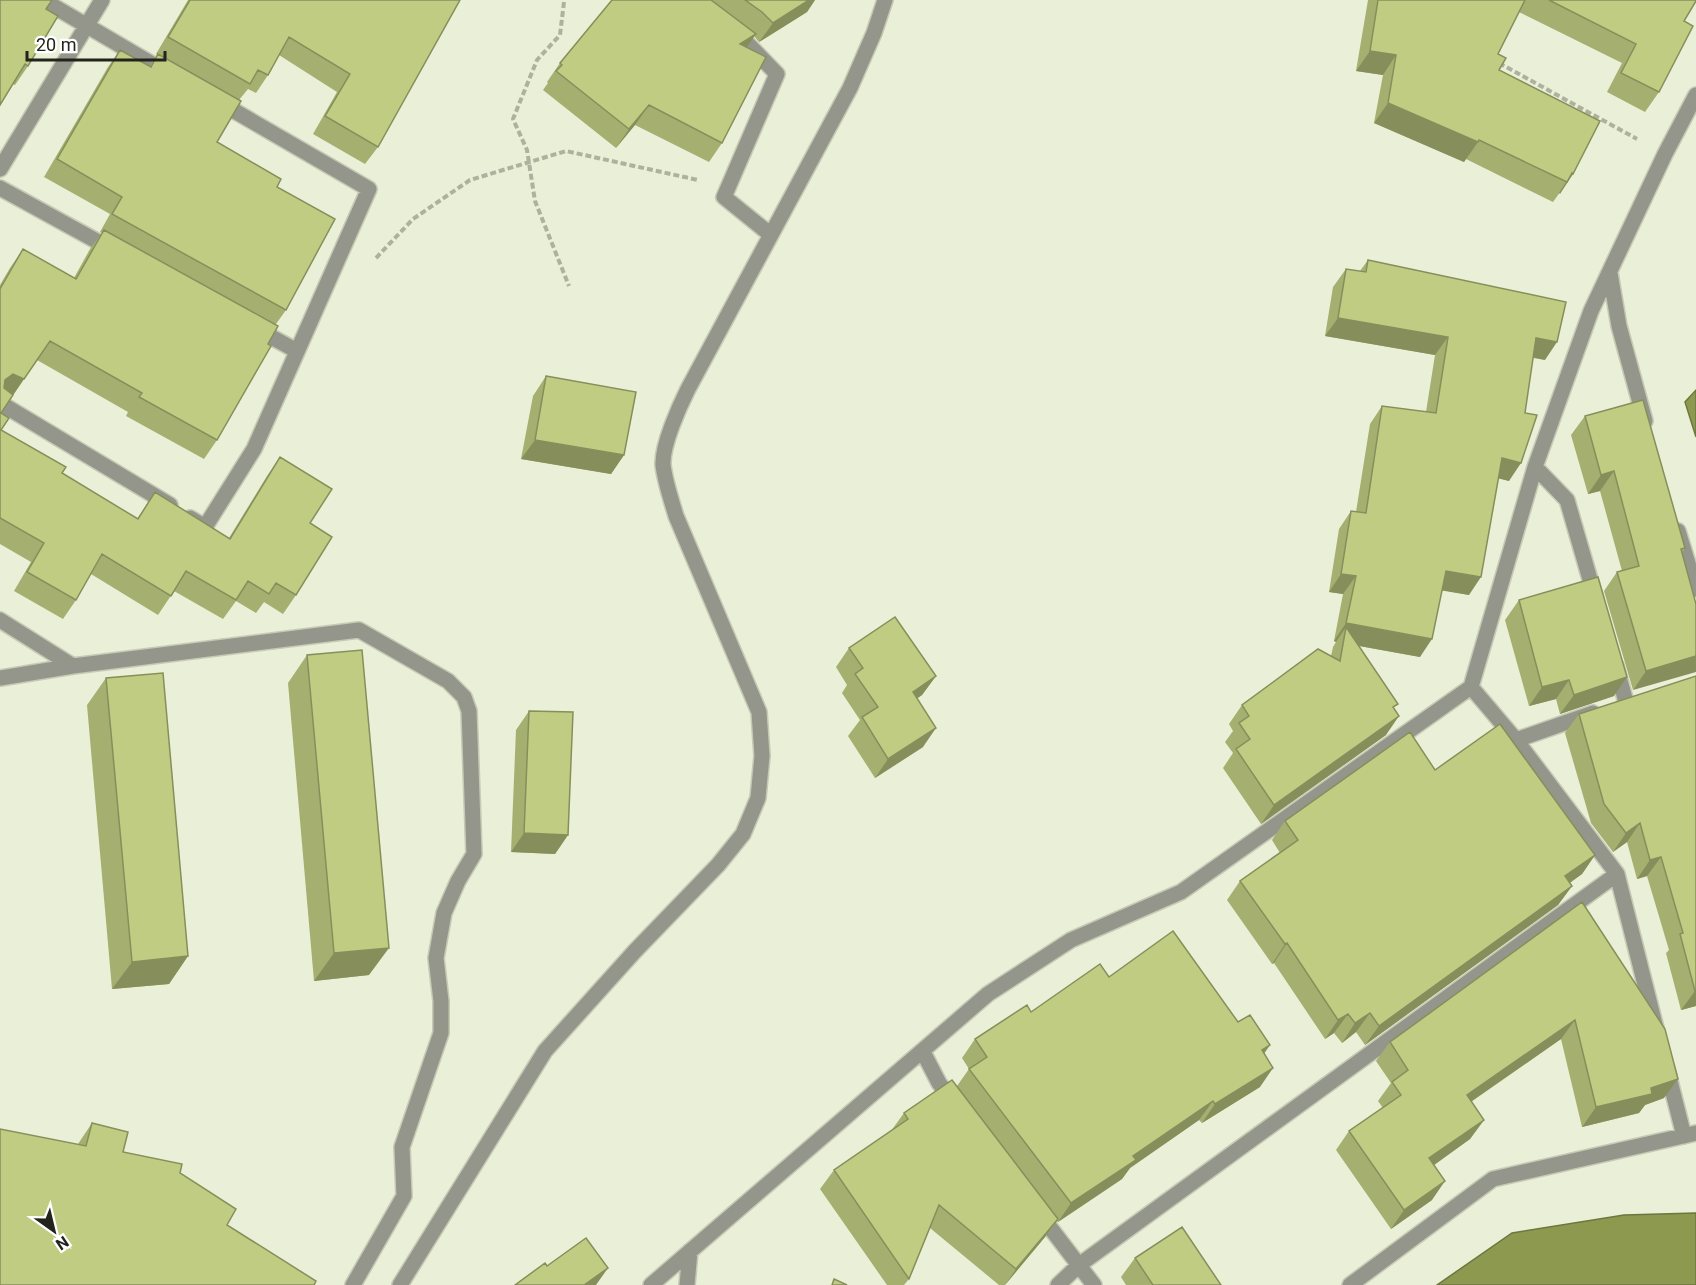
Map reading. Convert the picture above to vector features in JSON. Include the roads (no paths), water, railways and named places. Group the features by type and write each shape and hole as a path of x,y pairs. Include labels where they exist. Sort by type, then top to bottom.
{"street":[{"path":"43,0 177,78"},
{"path":"0,169 102,0"},
{"path":"400,1285 545,1051 635,951 718,865 743,834 758,798 762,756 759,712 676,516 663,462 673,421 688,389 850,88 874,33 885,0"},
{"path":"725,26 743,39 777,74 724,197 771,235"},
{"path":"651,1285 988,994 1071,940 1180,892 1471,687 1535,467 1591,310 1665,154 1696,95"},
{"path":"0,403 205,527 254,449 369,189 208,96"},
{"path":"0,188 123,255"},
{"path":"1610,273 1618,326 1650,438"},
{"path":"246,323 297,351"},
{"path":"1535,467 1567,500 1600,612"},
{"path":"1672,514 1696,589"},
{"path":"0,620 74,666"},
{"path":"0,678 74,666 359,630 448,681 464,697 469,711 474,854 458,881 444,913 436,958 441,1001 441,1033 402,1147 404,1196 353,1285"},
{"path":"1516,740 1620,704 1613,657"},
{"path":"1350,1285 1493,1179 1690,1134 1662,1050 1617,874 1516,740 1471,687"},
{"path":"1058,1285 1079,1265 1617,874"},
{"path":"923,1052 939,1083 960,1110"},
{"path":"1030,1201 1094,1285"},
{"path":"687,1285 690,1251"}]}
